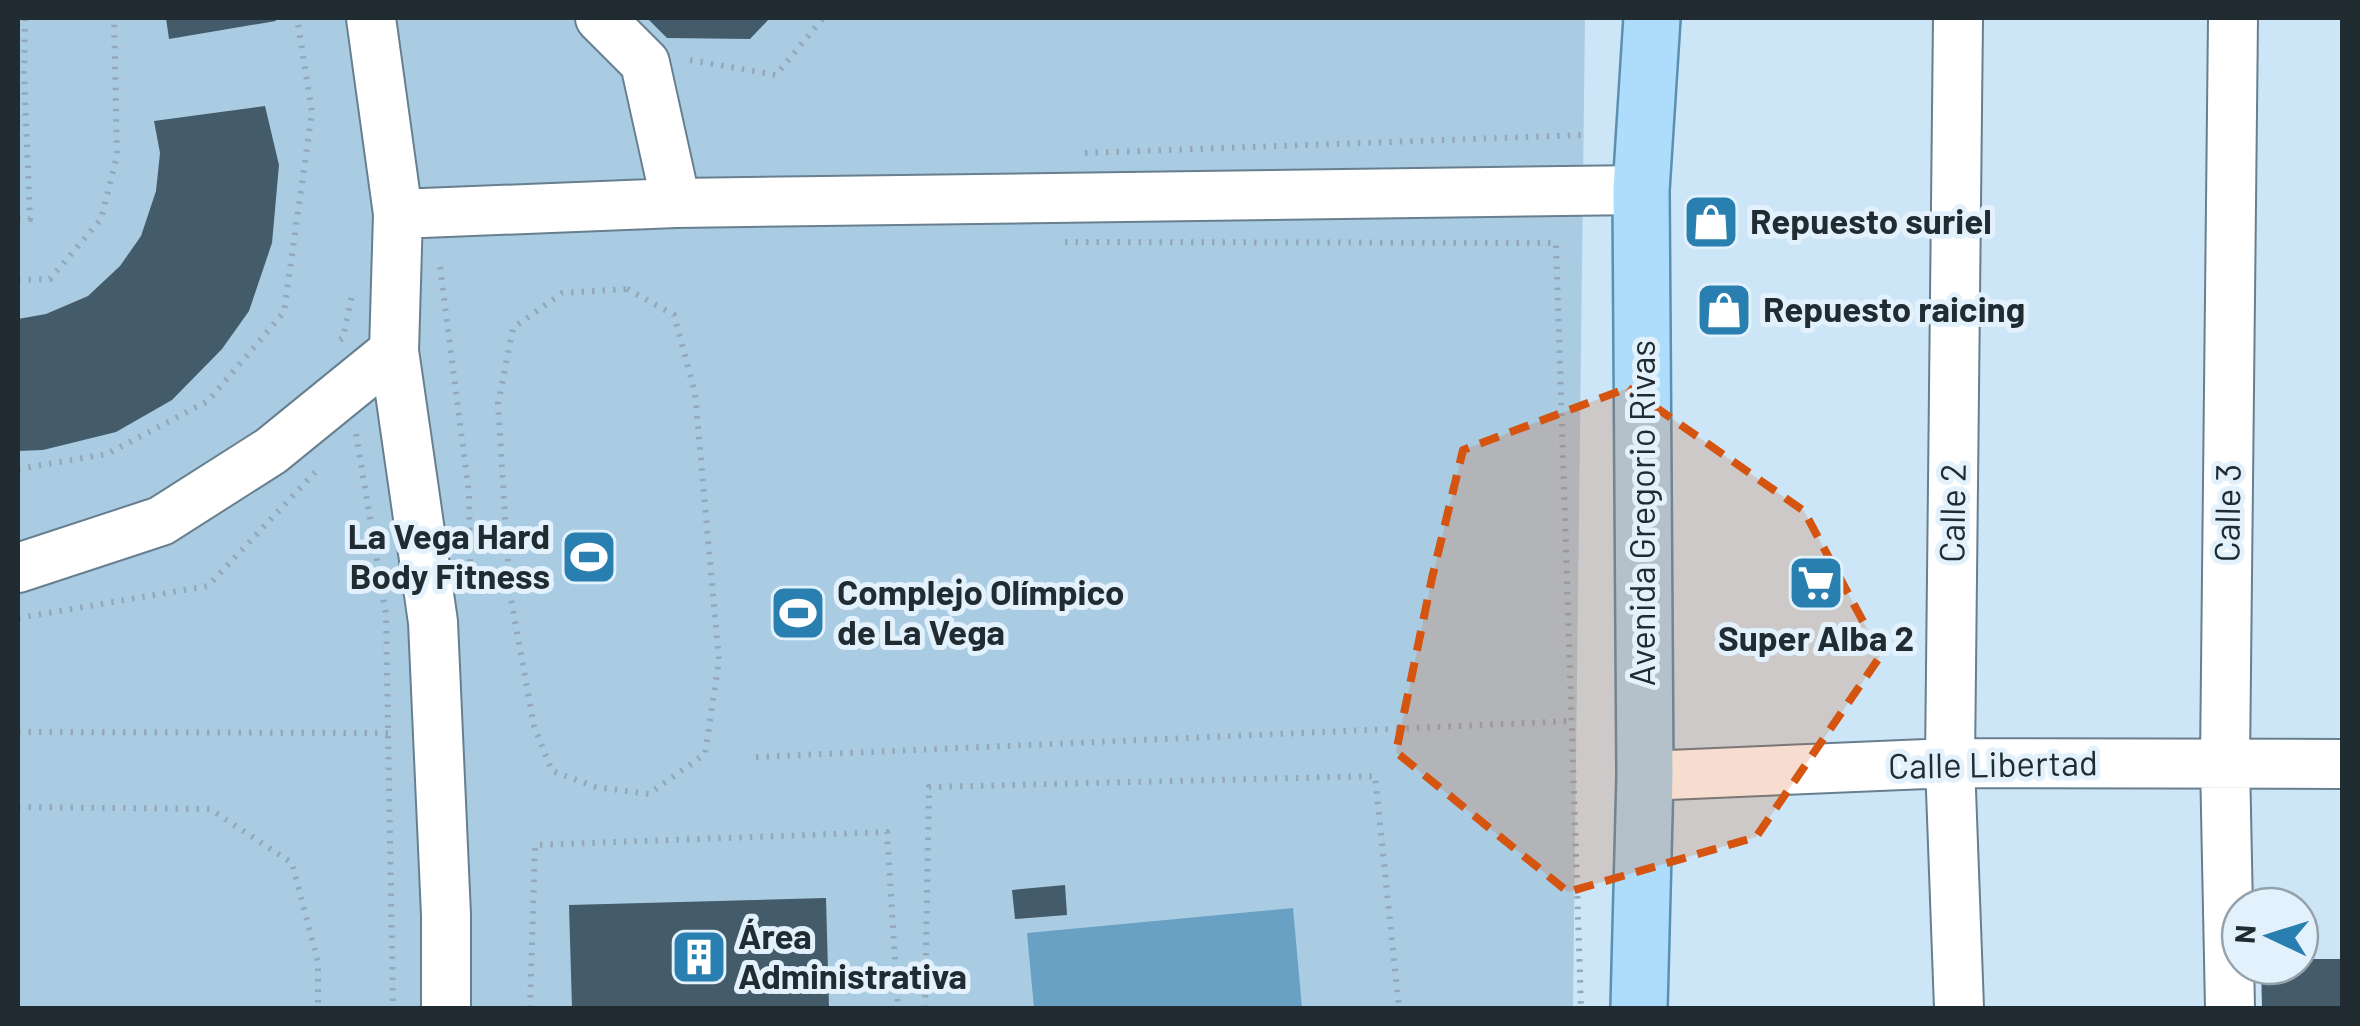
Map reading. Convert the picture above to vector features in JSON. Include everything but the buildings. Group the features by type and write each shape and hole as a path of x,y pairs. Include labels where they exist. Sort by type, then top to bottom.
{"main road":[{"name":"Avenida Gregorio Rivas","path":"1639,1008 1645,776 1641,190 1652,18"}],"street":[{"path":"371,18 398,214 394,350 433,622 446,915 446,1008"},
{"path":"600,18 645,62 676,202"},
{"name":"Calle 2","path":"1958,18 1950,763 1959,1008"},
{"name":"Calle 3","path":"2230,1008 2225,762 2233,18"},
{"path":"398,214 676,202 1641,190"},
{"path":"18,568 161,521 271,451 394,350"},
{"name":"Calle Libertad","path":"1645,776 1950,763 2342,764"}],"path":[{"path":"18,219 30,219 25,18"},
{"path":"18,280 50,279 102,219 117,156 114,18"},
{"path":"18,469 106,454 208,401 284,312 312,112 297,18"},
{"path":"690,60 776,75 823,18"},
{"path":"1068,154 1584,135"},
{"path":"1056,242 1556,242 1580,1008"},
{"path":"440,262 468,494 470,573"},
{"path":"328,350 343,338 354,285"},
{"path":"627,289 674,315 695,393 718,661 705,754 649,794 596,787 552,771 534,726 510,594 498,404 513,328 562,293 627,289"},
{"path":"342,444 355,430 386,614 394,1008"},
{"path":"18,618 208,586 328,458"},
{"path":"756,757 1572,721"},
{"path":"18,732 388,733"},
{"path":"925,1008 930,787 1376,776 1399,1008"},
{"path":"18,808 210,809 276,852 292,863 318,962 318,1008"},
{"path":"530,1008 536,846 887,832 898,1008"}],"highlighted area":[{"path":"1628,388 1804,511 1881,655 1756,837 1568,892 1396,752 1463,450"}],"shaded area":[{"name":"Complejo Olímpico de La Vega","path":"18,18 1585,18 1573,1008 18,1008"},
{"path":"1293,908 1302,1008 1034,1008 1027,933"}],"place":[{"name":"Repuesto suriel","path":"1711,222"},
{"name":"Repuesto raicing","path":"1724,310"},
{"name":"La Vega Hard Body Fitness","path":"589,557"},
{"name":"Super Alba 2","path":"1816,583"},
{"name":"Complejo Olímpico de La Vega","path":"798,613"},
{"name":"Área Administrativa","path":"699,957"}]}
